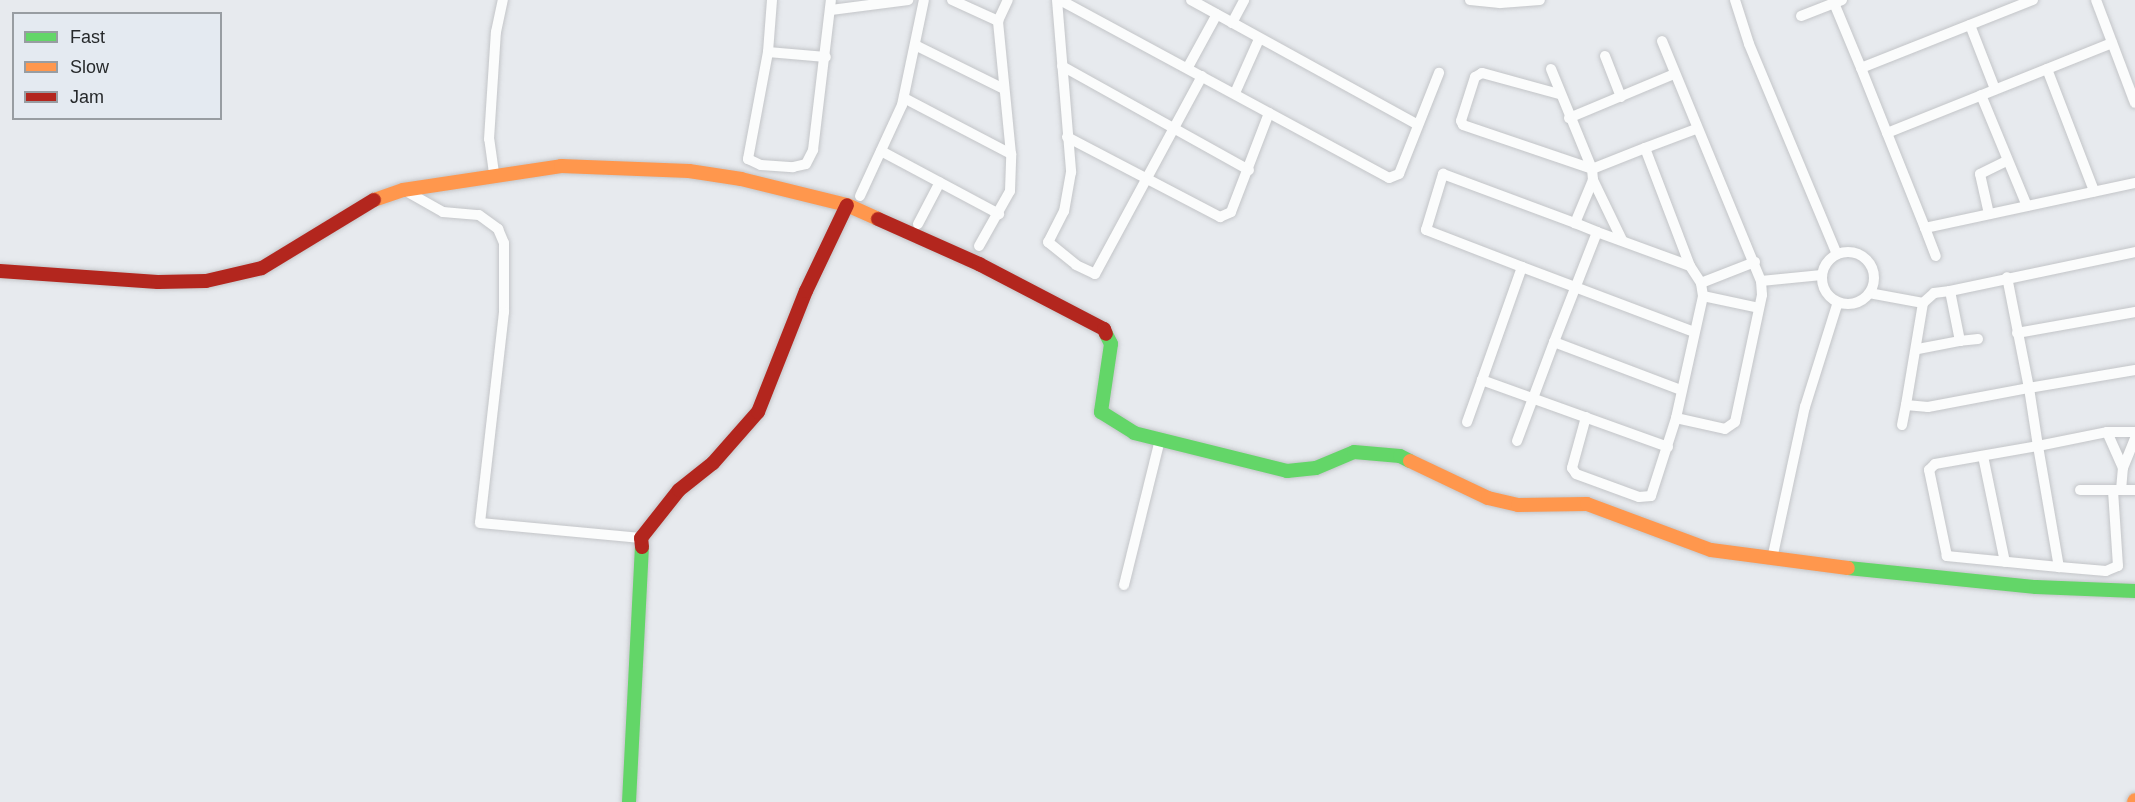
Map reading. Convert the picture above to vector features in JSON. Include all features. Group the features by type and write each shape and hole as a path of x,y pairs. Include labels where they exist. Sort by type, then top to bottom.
{"street":[{"path":"494,173 489,139 496,32 503,0"},
{"path":"772,0 768,51 747,154 749,161 760,165 802,166 810,159 831,5 908,0"},
{"path":"860,196 904,98 917,46 924,0"},
{"path":"952,0 998,21"},
{"path":"979,246 1010,191 1011,154 998,21 1008,0"},
{"path":"1058,0 1069,196 1048,242 1076,266 1095,274 1202,76"},
{"path":"1058,0 1188,67 1389,178 1399,174 1439,73"},
{"path":"1191,0 1417,124"},
{"path":"1232,23 1244,0"},
{"path":"1470,0 1500,3 1540,0"},
{"path":"1736,0 1749,44 1837,254"},
{"path":"1861,68 2033,0"},
{"path":"2096,0 2135,103"},
{"path":"1801,16 1838,2 1861,68 1936,256"},
{"path":"1188,67 1217,14"},
{"path":"1970,25 1995,89"},
{"path":"1235,93 1259,39"},
{"path":"1662,40 1696,129 1761,280 1759,308 1735,422 1725,429 1676,418"},
{"path":"1887,133 2112,43"},
{"path":"917,46 1004,89"},
{"path":"768,51 825,57"},
{"path":"1605,56 1621,97"},
{"path":"1062,66 1175,126 1249,170"},
{"path":"1551,69 1559,94 1592,169 1593,180 1622,240"},
{"path":"2047,69 2094,192"},
{"path":"1559,94 1482,72 1475,77 1461,121 1463,125 1592,169 1696,129"},
{"path":"1569,118 1674,74"},
{"path":"1981,95 2026,206"},
{"path":"904,98 1011,154"},
{"path":"1067,137 1220,217 1231,212 1269,113"},
{"path":"1586,417 1572,468 1576,474 1639,497 1651,496 1676,418 1703,296 1701,283 1690,266 1645,148"},
{"path":"880,151 999,214"},
{"path":"1989,214 1980,174 2007,161"},
{"path":"0,271 158,282 240,275 262,268 368,202 403,190 494,173 561,166 689,171 741,179 847,205 979,264 1104,329 1111,344 1101,412 1134,433 1287,471 1316,468 1354,452 1400,456 1488,498 1518,505 1572,501 1587,504 1711,550 1911,576 2135,591"},
{"path":"1690,266 1443,174 1426,230 1694,332"},
{"path":"1575,223 1593,180"},
{"path":"918,224 940,183"},
{"path":"1925,228 2135,183"},
{"path":"403,190 443,212 479,215 498,230 504,243 504,312 480,523 641,538"},
{"path":"629,802 643,572 641,538 679,490 713,463 758,412 814,274 847,205"},
{"path":"1517,441 1597,232"},
{"path":"1902,425 1918,349 1923,303 1934,293 2135,252"},
{"path":"1837,254 1858,254 1870,264 1874,279 1869,293 1854,303 1838,302 1825,290 1822,275 1827,262 1837,254"},
{"path":"1701,283 1755,262"},
{"path":"1467,422 1522,267"},
{"path":"1761,280 1822,275"},
{"path":"2007,278 2060,567"},
{"path":"1950,291 1960,341"},
{"path":"1869,293 1923,303"},
{"path":"1703,296 1759,308"},
{"path":"1772,558 1805,407 1838,302"},
{"path":"2017,333 2135,312"},
{"path":"1918,349 1978,339"},
{"path":"1554,342 1681,390"},
{"path":"1906,405 1928,407 2135,370"},
{"path":"1482,380 1668,447"},
{"path":"2107,432 2123,468"},
{"path":"2135,432 2107,432 1929,464 1947,556 2106,571 2118,566 2117,490 2135,439"},
{"path":"1124,585 1160,440"},
{"path":"1983,456 2005,562"},
{"path":"2080,490 2135,490"}],"traffic: fast":[{"path":"1106,334 1111,344 1101,412 1134,433 1287,471 1316,468 1354,452 1400,456 1410,461"},
{"path":"629,802 642,547"},
{"path":"1848,568 2036,587 2135,591"}],"traffic: slow":[{"path":"374,200 403,190 561,166 689,171 741,179 847,205 878,219"},
{"path":"1410,461 1488,498 1518,505 1587,504 1711,550 1848,568"}],"traffic: jam":[{"path":"0,271 158,282 206,281 262,268 374,200"},
{"path":"642,547 641,538 679,490 713,463 758,412 806,291 847,205"},
{"path":"878,219 979,264 1104,329 1106,334"}]}
